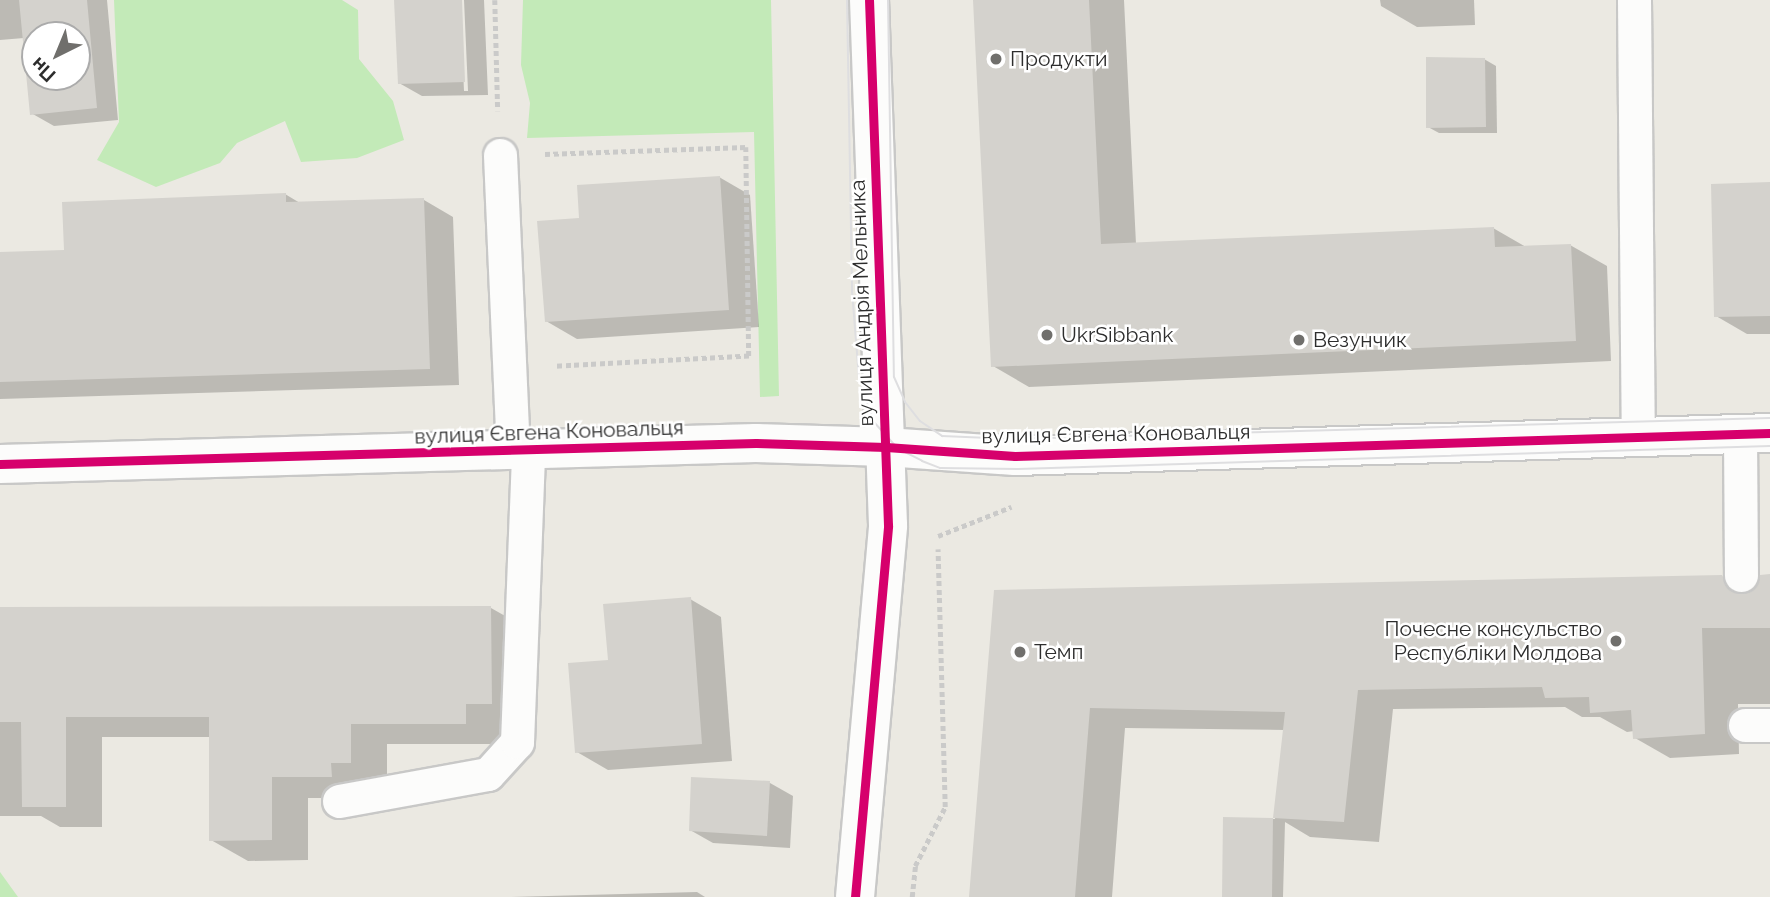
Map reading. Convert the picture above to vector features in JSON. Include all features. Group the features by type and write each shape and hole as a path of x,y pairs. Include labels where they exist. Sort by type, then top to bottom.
{"street":[{"name":"вулиця Андрія Мельника","path":"855,897 888,525 869,0"},
{"name":"вулиця Євгена Коновальця","path":"0,464 755,443 886,447 1015,456 1755,433"}],"lane":[{"path":"1634,0 1638,437"},
{"path":"339,801 488,774 517,742 521,451 509,369 500,155"},
{"path":"1741,575 1755,433"}],"path":[{"path":"495,0 500,155 746,147 749,356 509,369"},
{"path":"912,897 915,866 945,807 938,536 1023,503"}],"green space":[{"path":"114,0 342,0 358,10 359,59 393,101 404,140 357,158 301,162 285,121 237,143 220,163 156,187 97,160 119,122"},
{"path":"523,0 771,0 779,396 760,397 754,132 527,138 530,103 521,65"},
{"path":"0,872 18,897 0,897"}],"building":[{"path":"19,0 87,0 89,21 21,21"},
{"path":"394,0 462,0 465,82 398,84"},
{"path":"973,0 1089,0 1101,244 1494,227 1495,247 1571,244 1576,341 991,367"},
{"path":"91,43 97,108 30,115 28,91 91,91"},
{"path":"1426,57 1485,58 1486,127 1426,128"},
{"path":"720,176 729,310 545,322 537,221 579,218 577,185"},
{"path":"1770,182 1770,316 1714,317 1711,184"},
{"path":"286,193 286,202 424,198 430,369 0,382 0,252 64,250 62,202"},
{"path":"1770,574 1770,628 1702,628 1705,734 1633,739 1631,710 1590,713 1589,697 1545,698 1542,687 1358,690 1344,822 1273,818 1285,712 1090,708 1075,897 969,897 994,590 1722,575 1731,591 1742,594 1757,585 1760,575"},
{"path":"691,597 702,744 575,753 568,663 608,660 603,604"},
{"path":"491,606 492,704 466,704 466,724 351,724 351,763 331,763 332,777 272,777 272,840 209,841 209,717 66,717 66,807 22,807 21,722 0,722 0,607"},
{"path":"691,777 770,781 767,836 689,831"},
{"path":"1223,817 1273,818 1272,897 1222,897"}],"tram line":[{"path":"847,0 852,291 859,378 873,421 897,448 922,461 940,468 1018,469 1770,446"},
{"path":"888,0 894,377 905,402 920,421 942,436 1013,439 1770,418"}],"cycle path":[{"path":"855,897 888,525 869,0"},
{"path":"0,464 756,443 886,447 1015,456 1770,433"}],"place":[{"name":"Продукти","path":"996,59"},
{"name":"UkrSibbank","path":"1047,335"},
{"name":"Везунчик","path":"1299,340"},
{"name":"Почесне консульство Республіки Молдова","path":"1616,641"},
{"name":"Темп","path":"1020,652"}]}
